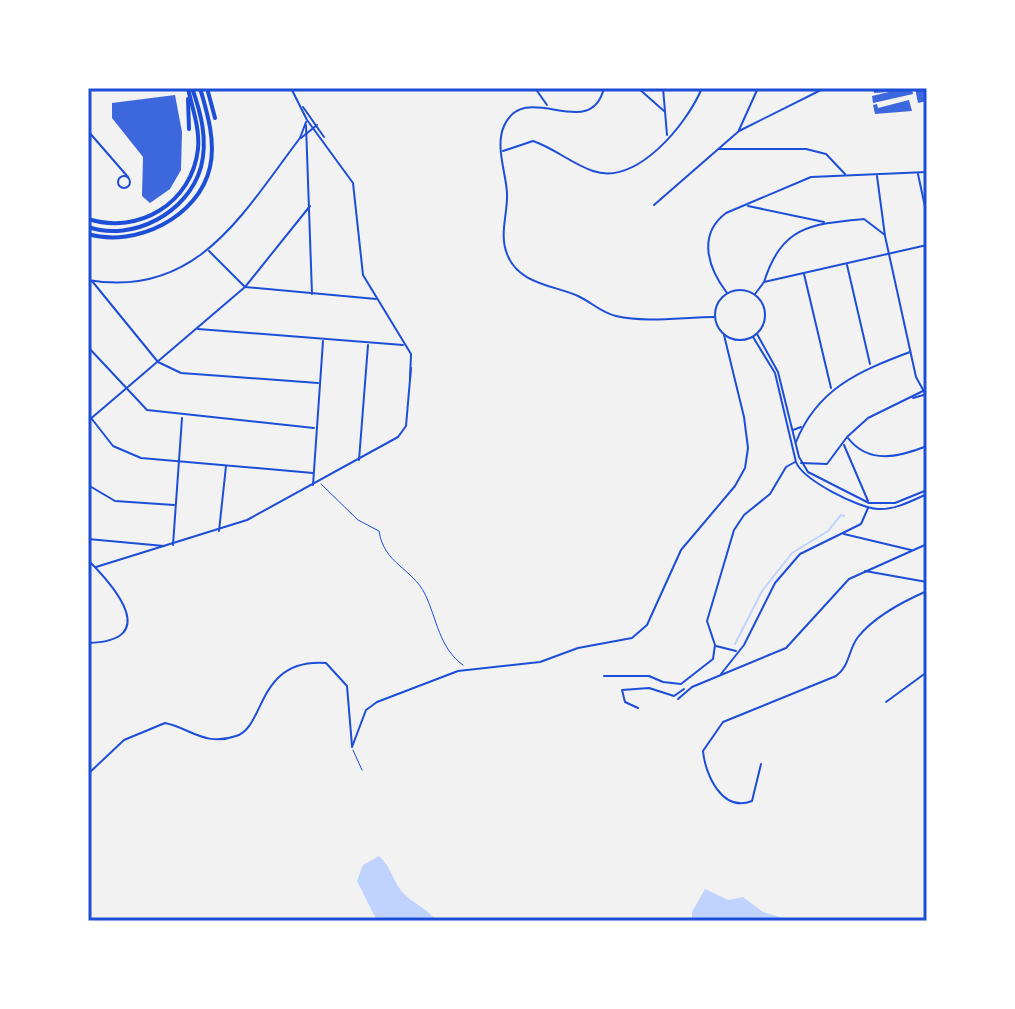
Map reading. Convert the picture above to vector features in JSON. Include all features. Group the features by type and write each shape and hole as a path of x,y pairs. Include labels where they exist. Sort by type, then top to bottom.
{"highway":[{"path":"88,234 122,238 151,230 183,211 198,193 211,166 211,144 200,88"},
{"path":"207,88 215,118"},
{"path":"189,90 189,129"},
{"path":"88,219 109,224 133,222 159,211 184,189 195,164 198,138 189,90"},
{"path":"88,227 110,231 138,228 169,212 188,194 201,167 204,146 201,113 189,90"}],"street":[{"path":"291,88 307,121 326,142"},
{"path":"535,88 548,106 568,115 589,111 597,105 604,88"},
{"path":"638,88 665,111"},
{"path":"663,88 668,136"},
{"path":"501,151 533,141 590,171 618,174 647,158 694,106 702,88"},
{"path":"739,131 758,88"},
{"path":"654,205 739,131 825,88"},
{"path":"96,567 219,531 259,515 398,437 406,426 411,354 376,299 361,268 355,190 318,123 299,103"},
{"path":"548,106 524,109 510,117 501,136 507,191 503,232 507,253 520,273 616,316 714,317"},
{"path":"89,280 119,283 159,277 209,251 235,224 300,138 307,121 314,118"},
{"path":"307,121 312,295"},
{"path":"300,138 315,130 318,123"},
{"path":"88,131 128,177"},
{"path":"718,149 806,149 826,154 845,174"},
{"path":"727,293 711,267 708,245 716,221 811,177 927,172"},
{"path":"918,174 927,216"},
{"path":"604,676 649,676 669,684 681,684 713,659 715,645 707,621 734,530 744,515 770,494 786,467 796,462 827,464 847,437 868,418 925,393 911,351 885,236 877,175"},
{"path":"748,205 827,223"},
{"path":"90,419 245,287 310,206"},
{"path":"755,294 764,282 772,257 782,244 803,229 864,219 885,236"},
{"path":"764,282 927,245"},
{"path":"209,251 245,287 376,299"},
{"path":"847,264 870,367"},
{"path":"804,272 831,389"},
{"path":"89,280 158,362 181,373 318,383"},
{"path":"352,747 366,710 377,702 458,671 540,662 578,648 632,638 647,625 681,550 735,486 745,468 748,448 744,417 724,335 714,317 717,303 727,293 741,289 755,294 765,314 757,334 735,340 724,335"},
{"path":"197,329 406,345"},
{"path":"757,334 778,372 801,463 808,472 869,503 895,503 927,492"},
{"path":"753,337 775,373 796,462 803,474 868,508 893,507 927,492"},
{"path":"313,485 314,428 323,340"},
{"path":"359,460 368,344"},
{"path":"88,347 147,410 182,417 314,428"},
{"path":"796,442 802,426 831,389 870,367 911,351"},
{"path":"88,414 113,446 127,454 180,462 313,473"},
{"path":"171,545 177,505 182,417"},
{"path":"793,430 802,426"},
{"path":"847,437 857,449 871,456 904,455 927,446"},
{"path":"720,675 737,651 763,601 800,554 861,524 869,503 843,444"},
{"path":"219,531 226,465"},
{"path":"88,485 115,501 177,505"},
{"path":"844,534 912,550"},
{"path":"88,539 148,547 171,545"},
{"path":"638,708 625,702 622,690 649,688 674,696 786,648 839,589 864,570 927,544"},
{"path":"88,560 125,604 129,616 125,629 116,639 88,643"},
{"path":"864,570 927,582"},
{"path":"761,764 756,795 745,804 721,794 704,767 703,751 723,722 843,671 858,637 905,601 927,591"},
{"path":"715,645 737,651"},
{"path":"88,774 124,740 165,723 193,736 236,736 247,730 265,691 275,681 298,666 315,662 326,663 339,673 347,686 352,747"},
{"path":"886,702 927,672"},
{"path":"688,681 692,687"},
{"path":"681,684 685,691"},
{"path":"678,699 685,691"}],"lane":[{"path":"352,747 362,770"}],"path":[{"path":"319,482 358,520 379,531 381,544 399,570 409,573 424,593 436,627 452,657 462,665"}],"water":[{"path":"379,856 401,891 436,921 377,921 357,881 363,865"},
{"path":"705,889 728,900 743,897 763,912 793,921 692,921 692,912"}],"building":[{"path":"873,88 912,88 913,94 873,103 872,96 889,92 874,93"},
{"path":"915,88 925,88 927,101 918,103"},
{"path":"175,95 182,132 181,170 170,189 150,203 142,196 143,157 112,118 112,103"},
{"path":"909,100 912,111 875,114 873,105 877,104 878,108"}],"waterway":[{"path":"735,644 762,591 792,553 828,531 841,515 844,516"}]}
